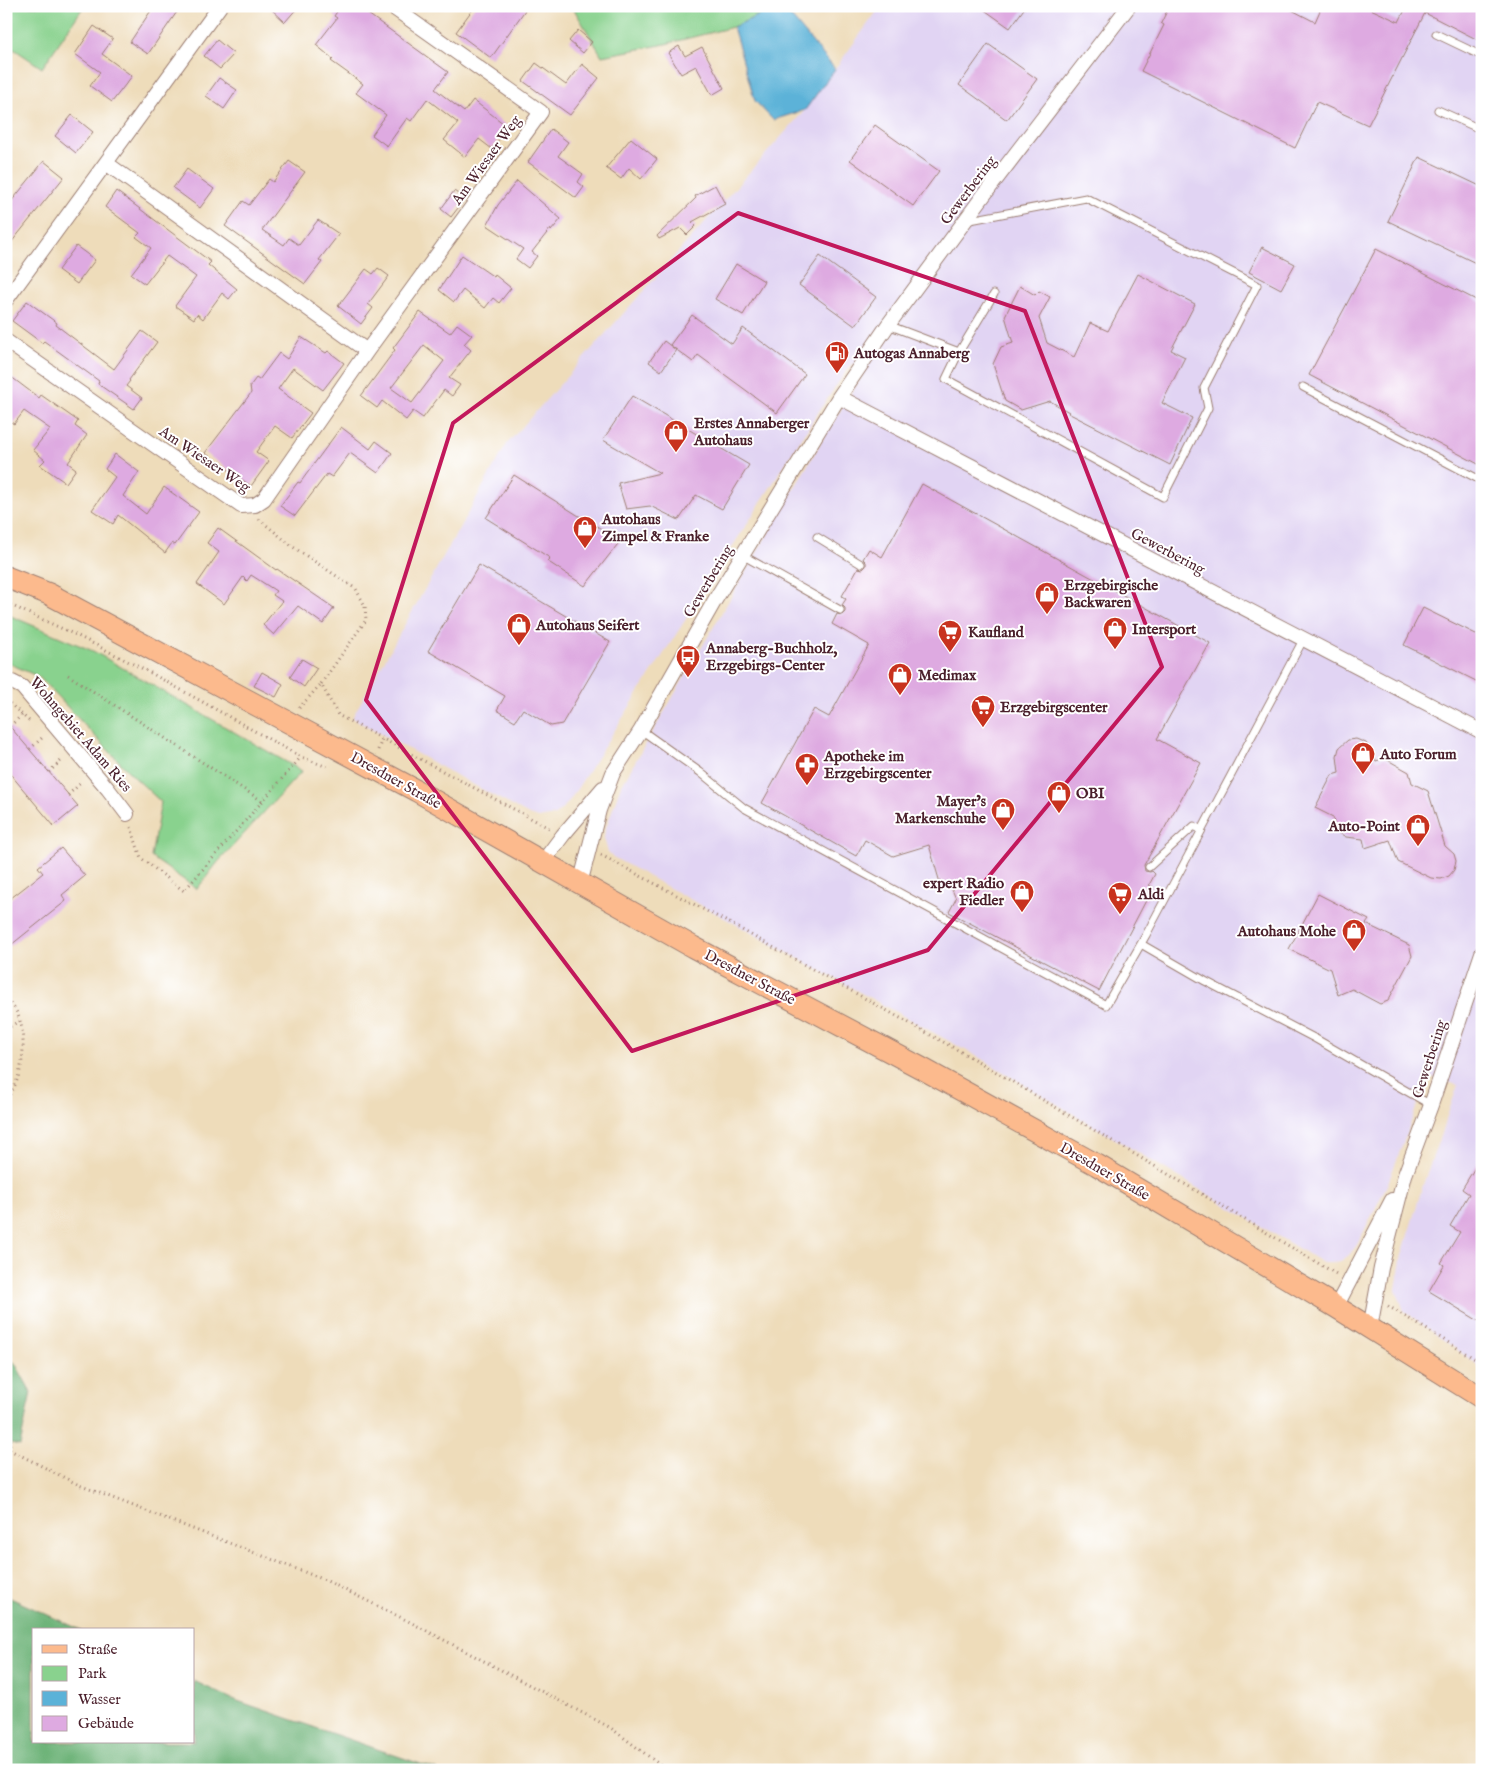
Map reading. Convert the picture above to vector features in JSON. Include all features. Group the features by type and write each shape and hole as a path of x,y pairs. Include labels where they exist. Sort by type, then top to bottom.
{"main road":[{"name":"Dresdner Straße","path":"6,577 49,594 417,791 693,947 922,1069 1088,1161 1336,1307 1482,1398"}],"street":[{"path":"6,300 220,6"},
{"name":"Am Wiesaer Weg","path":"6,341 241,506 256,505 264,499 367,351 541,112 390,6"},
{"name":"Gewerbering","path":"542,863 563,835 609,782 742,555 839,397 888,325 1129,6"},
{"path":"106,164 367,351"},
{"name":"Gewerbering","path":"839,397 1482,732"},
{"name":"Wohngebiet Adam Ries","path":"6,678 22,687 127,814"},
{"name":"Gewerbering","path":"580,884 588,848 609,782"},
{"name":"Gewerbering","path":"1370,1328 1381,1268 1405,1175 1482,953"},
{"name":"Gewerbering","path":"1336,1307 1405,1175"}],"lane":[{"path":"1436,34 1482,56"},
{"path":"1438,110 1482,130"},
{"path":"965,222 1086,198 1257,285 1204,388 1208,408 1163,497 946,379 959,352 994,294"},
{"path":"888,325 959,352"},
{"path":"1303,387 1482,481"},
{"path":"817,537 861,564"},
{"path":"742,555 840,610"},
{"path":"641,730 700,772 744,808 1106,1005 1141,944 1303,640"},
{"path":"1149,867 1194,826 1202,830"},
{"path":"1141,944 1205,981 1302,1031 1431,1104"}],"path":[{"path":"256,505 255,515 293,547 356,589 365,606 366,620 321,684 298,709"},
{"path":"6,603 76,635 149,672 301,757 334,770"},
{"path":"68,675 262,801"},
{"path":"321,684 338,715 563,835"},
{"path":"10,726 22,714"},
{"path":"30,750 44,736"},
{"path":"127,814 141,858 184,891 301,757"},
{"path":"49,772 64,759"},
{"path":"68,795 82,782"},
{"path":"588,848 733,925 981,1063 1350,1282"},
{"path":"6,1001 14,1008 19,1021 23,1043 20,1076 13,1092 6,1099"},
{"path":"6,1029 19,1021"},
{"path":"1376,1298 1482,1362"},
{"path":"6,1395 10,1404 10,1450 79,1485 325,1580 418,1626 611,1728 667,1770"}],"highlighted area":[{"path":"738,213 1025,311 1162,667 928,950 632,1051 366,700 453,423"}],"shaded area":[{"path":"881,6 1482,6 1482,1368 1404,1311 1396,1289 1402,1255 1422,1188 1458,1085 1428,1076 1388,1183 1357,1245 1341,1261 1323,1263 980,1058 613,857 608,852 604,838 605,831 620,788 827,432 864,373 852,363 825,402 568,803 555,815 538,818 529,815 352,718 507,444 805,110"}],"green space":[{"path":"6,6 84,6 42,68 14,49 6,60"},
{"path":"572,6 779,6 733,27 661,45 602,56"},
{"path":"6,614 93,651 302,771 218,862 197,889 151,857 161,802 129,772 39,677 6,662"},
{"path":"6,1355 15,1363 31,1392 20,1446 6,1443"},
{"path":"6,1596 77,1628 32,1628 32,1744 195,1744 195,1681 232,1699 438,1770 6,1770"}],"water":[{"path":"782,6 835,69 805,110 773,120 755,101 733,27"}],"building":[{"path":"154,6 181,6 148,54 130,42"},
{"path":"268,6 299,6 285,22"},
{"path":"341,6 357,6 448,72 435,89 464,112 473,100 508,127 492,149 479,139 465,157 444,140 458,123 427,99 411,121 407,118 387,146 372,135 386,115 356,93 363,84 331,61 333,59 316,45 337,18 334,16"},
{"path":"475,6 528,6 491,58 456,32"},
{"path":"979,6 1026,6 1010,28"},
{"path":"1174,6 1284,6 1315,22 1322,6 1364,6 1399,22 1407,6 1482,6 1482,42 1425,13 1368,125 1317,102 1295,148 1141,71 1164,25 1161,23 1168,9 1172,11"},
{"path":"94,26 113,39 102,54 132,76 112,102 90,86 100,72 75,54"},
{"path":"578,30 592,42 583,53 569,41"},
{"path":"217,40 234,54 220,69 204,56"},
{"path":"988,44 1037,79 1007,120 959,85"},
{"path":"679,46 685,56 702,47 724,88 712,95 696,66 681,74 668,53"},
{"path":"536,63 566,85 582,64 599,78 570,115 523,81"},
{"path":"219,78 237,90 224,109 206,96"},
{"path":"72,115 93,132 76,153 55,136"},
{"path":"875,125 939,171 913,206 850,160"},
{"path":"551,129 568,142 558,156 583,174 578,182 584,187 576,198 528,162"},
{"path":"631,138 657,159 641,179 629,168 621,179 606,168"},
{"path":"1419,157 1482,187 1482,266 1388,221"},
{"path":"44,161 64,177 6,249 6,208"},
{"path":"289,161 305,172 262,230 284,245 289,238 299,245 318,220 339,234 319,260 322,262 305,284 225,226 243,201 249,205 269,179 273,182"},
{"path":"187,169 214,189 200,208 173,188"},
{"path":"517,181 561,219 551,231 550,229 532,252 537,256 528,268 516,259 523,249 487,225 498,205"},
{"path":"715,185 725,204 692,222 696,226 687,235 680,228 659,239 657,236 696,198 695,196"},
{"path":"116,191 211,262 208,265 237,289 229,299 222,293 203,319 197,314 194,319 175,306 196,277 167,256 145,284 131,274 151,248 136,237 140,233 105,207"},
{"path":"454,191 465,199 451,217 441,209"},
{"path":"76,246 95,260 77,284 58,270"},
{"path":"1262,247 1295,264 1281,289 1249,272"},
{"path":"1376,249 1482,303 1482,466 1309,375"},
{"path":"462,255 494,277 495,275 511,288 499,303 493,298 485,308 463,290 454,302 439,290"},
{"path":"820,256 876,297 855,326 799,285"},
{"path":"736,264 764,281 743,315 715,299"},
{"path":"378,268 389,276 368,304 373,308 361,324 338,306 366,269 373,274"},
{"path":"1138,274 1195,304 1171,350 1185,357 1162,403 1192,418 1170,465 1068,413 1050,401 1021,410 1005,401 993,364 1001,347 1013,343 1005,316 1020,286 1035,295 1039,291 1050,297 1039,318 1047,343 1074,357 1090,323 1108,331"},
{"path":"27,301 114,369 142,331 157,342 126,386 142,398 134,409 98,384 99,381 44,341 42,343 12,321"},
{"path":"420,312 450,333 457,324 472,335 464,344 471,350 449,378 460,385 452,396 444,390 423,418 413,411 406,420 382,401 377,408 361,396 395,350 393,348","holes":["424,345 444,361 412,403 391,388"]},
{"path":"692,315 732,344 743,328 805,374 777,413 698,355 693,362 670,345"},
{"path":"301,337 326,353 328,351 344,363 323,390 293,368 278,389 311,413 292,438 275,426 256,452 269,461 251,486 205,453 251,393 250,386 256,378 259,380 279,353 287,359"},
{"path":"664,341 676,350 661,371 649,362"},
{"path":"6,373 39,398 41,395 78,421 75,426 87,435 68,463 76,469 66,483 40,465 45,460 33,450 50,429 24,411 14,424 6,419"},
{"name":"Erstes Annaberger Autohaus","path":"632,396 749,465 722,509 696,495 679,520 650,506 626,509 618,483 660,473 603,440"},
{"path":"341,427 370,449 376,441 392,453 378,473 350,453 332,477 327,474 295,516 280,506 298,482 300,483"},
{"path":"115,454 139,472 123,496 146,514 164,487 199,512 175,545 172,543 165,553 118,515 113,524 92,510 115,477 105,469"},
{"path":"514,475 621,540 585,586 547,561 550,558 486,518"},
{"name":"Erzgebirgscenter","path":"922,484 1210,643 1157,739 1201,763 1144,865 1145,871 1152,871 1155,874 1149,885 1153,887 1099,991 949,912 956,899 951,887 940,883 929,845 893,856 865,840 856,856 762,803 814,709 829,717 869,645 832,624 837,614 842,615 845,612 845,608 842,605 846,599 842,596 858,568 863,569 866,566 866,562 863,559 869,549 882,557"},
{"path":"218,528 276,570 334,608 323,624 298,606 274,635 263,625 282,601 273,595 276,591 251,575 247,581 243,577 224,604 197,584 219,552 207,543"},
{"name":"Autohaus Seifert","path":"479,565 610,642 562,724 551,726 523,709 515,721 497,710 505,696 428,651"},
{"path":"1423,608 1482,637 1482,684 1404,645"},
{"path":"302,659 317,668 304,687 290,677"},
{"path":"262,672 283,684 276,697 254,686"},
{"path":"6,722 78,806 54,826 6,769"},
{"path":"1356,739 1366,743 1376,761 1384,758 1409,772 1412,783 1428,791 1445,846 1454,854 1456,861 1454,870 1449,876 1441,879 1431,878 1398,862 1390,840 1365,848 1363,839 1346,837 1339,833 1334,824 1333,817 1315,808 1332,775 1339,773 1337,756 1339,748 1348,740"},
{"path":"61,848 85,876 62,895 66,901 6,949 6,902 43,873 38,867"},
{"name":"Autohaus Mohe","path":"1318,894 1369,920 1366,924 1409,945 1412,956 1388,1001 1380,1004 1352,989 1338,995 1330,969 1289,949"},
{"path":"1482,1156 1482,1323 1429,1291 1444,1265 1441,1263 1460,1232 1450,1226 1469,1194 1462,1189"}],"place":[{"name":"Autogas Annaberg","path":"837,374"},
{"name":"Erstes Annaberger Autohaus","path":"676,453"},
{"name":"Autohaus Zimpel & Franke","path":"585,549"},
{"name":"Erzgebirgische Backwaren","path":"1047,615"},
{"name":"Autohaus Seifert","path":"519,646"},
{"name":"Intersport","path":"1115,650"},
{"name":"Kaufland","path":"950,653"},
{"name":"Annaberg-Buchholz, Erzgebirgs-Center","path":"688,678"},
{"name":"Medimax","path":"900,696"},
{"name":"Erzgebirgscenter","path":"983,728"},
{"name":"Auto Forum","path":"1363,775"},
{"name":"Apotheke im Erzgebirgscenter","path":"807,786"},
{"name":"OBI","path":"1059,814"},
{"name":"Mayer’s Markenschuhe","path":"1003,831"},
{"name":"Auto-Point","path":"1418,847"},
{"name":"expert Radio Fiedler","path":"1022,913"},
{"name":"Aldi","path":"1120,915"},
{"name":"Autohaus Mohe","path":"1354,952"}]}
